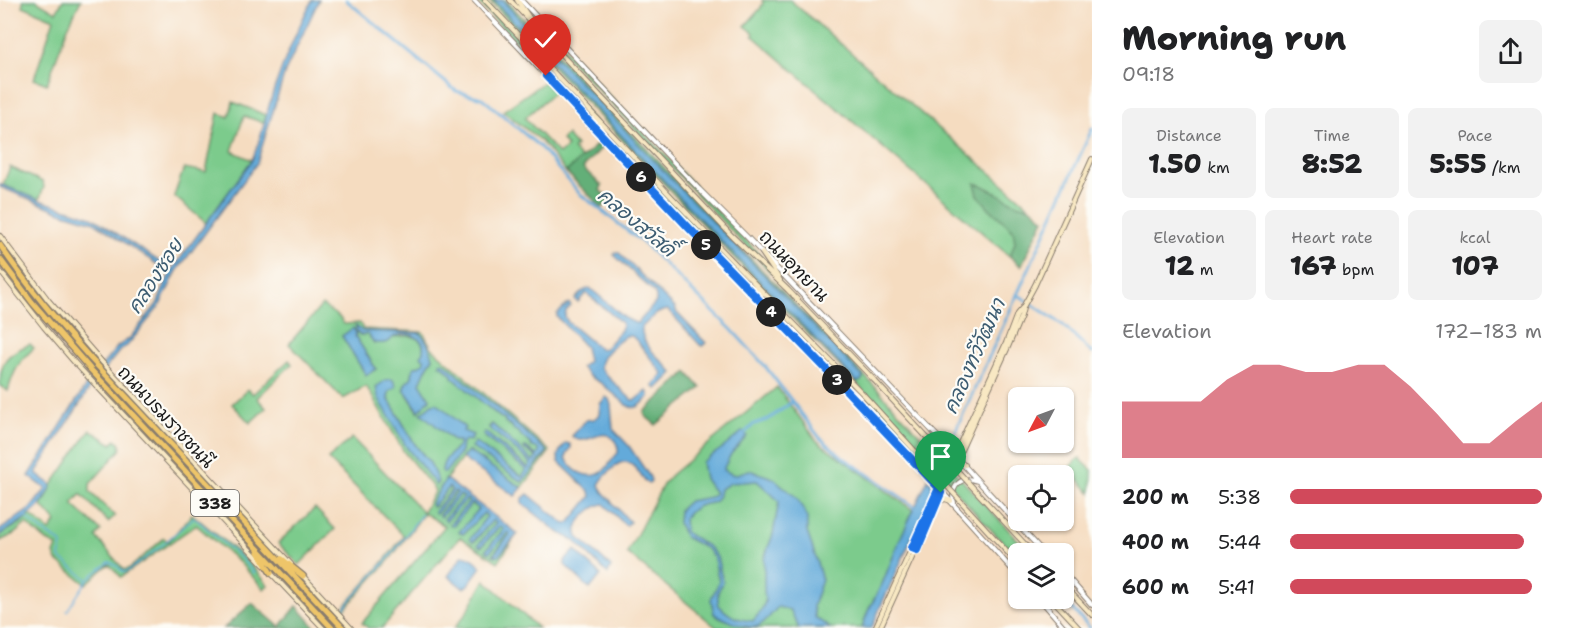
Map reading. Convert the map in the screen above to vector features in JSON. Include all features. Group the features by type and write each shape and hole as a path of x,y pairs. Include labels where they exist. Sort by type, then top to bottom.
{"highway":[{"name":"ถนนบรมราชชนนี","path":"0,245 16,270 54,317 343,628"},
{"name":"ถนนบรมราชชนนี","path":"0,259 32,302 97,377 332,628"},
{"path":"258,538 303,576"},
{"path":"250,540 271,573"}],"main road":[{"path":"485,0 863,394 1008,553"},
{"name":"ถนนอุทยาน","path":"510,0 732,236 788,290 874,380 1024,543"},
{"path":"519,0 536,27"},
{"path":"589,109 615,150"},
{"path":"914,549 1092,159"},
{"name":"338","path":"0,236 99,363"},
{"path":"762,253 788,290"},
{"name":"338","path":"0,271 44,327 93,383 323,628"},
{"path":"732,272 768,297"},
{"path":"828,357 860,404"},
{"name":"338","path":"104,369 351,628"},
{"path":"875,628 881,620 936,503 940,488 954,465 955,455"},
{"path":"954,465 965,465"},
{"path":"936,503 945,499 953,503"},
{"path":"1074,596 1092,615"},
{"path":"1061,609 1079,628"},
{"path":"880,628 881,620"}],"street":[{"path":"474,0 910,456 1008,565"},
{"name":"ถนนอุทยาน","path":"519,0 965,465 1035,543"},
{"path":"910,456 921,460 933,455 939,438"},
{"path":"953,503 953,493 957,484 966,479 980,481"},
{"path":"1074,584 1092,605"},
{"path":"1049,609 1065,628"}],"green space":[{"path":"23,0 36,0 56,12 63,0 81,0 67,29 47,84 34,79 54,19 23,6"},
{"path":"476,0 483,0 556,78 603,133"},
{"path":"489,0 493,0 855,379 858,382 863,378 502,0 506,0 866,377 1021,543 1008,543 1008,548 858,385"},
{"path":"762,0 790,0 1044,219 1021,266 753,36 754,33 745,26 760,9"},
{"path":"525,8 760,255 771,273 570,60"},
{"path":"544,82 554,92 525,118 559,154 567,147 562,140 567,135 576,146 573,149 581,159 566,172 541,141 503,111"},
{"path":"233,102 266,115 264,123 244,116 232,151 252,160 206,223 174,196 184,168 206,172 218,113 229,117"},
{"path":"606,131 751,284 695,232 617,148"},
{"path":"600,142 604,145 583,168 602,186 600,190 610,199 602,208 566,172"},
{"path":"10,167 43,182 44,187 39,200 3,185"},
{"path":"975,183 1016,204 1030,207 1044,219 1021,266 1010,256 1015,242 1013,230 978,195"},
{"path":"322,305 340,318 344,324 360,323 363,329 423,332 432,348 550,451 522,488 468,451 446,479 431,504 433,507 449,487 452,489 434,512 455,491 458,493 439,515 460,495 464,497 445,519 466,499 470,501 450,524 453,526 471,503 479,509 463,534 483,513 488,516 474,542 493,520 497,523 481,547 500,526 504,529 489,552 507,532 510,534 493,555 497,556 516,536 498,562 460,537 382,628 368,628 362,623 445,526 424,513 391,558 342,612 342,609 404,536 328,459 352,438 423,512 435,490 404,452 366,386 343,399 289,344","holes":["356,327 362,331 420,333 433,358 420,383 423,390 418,411 404,389 405,384 412,377 412,371 424,364 423,344 413,336 394,337 374,343 368,334 360,335","356,333 355,336 376,369 366,375 342,336","442,365 546,450 547,452 522,482 475,442 522,477 526,470 483,435 485,432 529,468 532,464 489,427 492,424 533,462 537,458 524,448 526,447 536,455 539,454 539,449 532,446 505,422 505,419","377,387 389,392 388,398 416,446 430,463 407,448","422,413 463,431 465,440 447,458 459,445 459,440 454,441"]},
{"path":"30,344 34,348 17,367 8,391 0,386 3,364 10,355"},
{"path":"289,360 292,364 257,398 266,408 250,423 232,404 248,389 253,394"},
{"path":"687,372 701,388 656,425 645,416 644,412"},
{"path":"102,373 340,628 334,628 99,377"},
{"path":"777,387 817,441 913,510 862,628 717,628 627,553 664,483 671,475"},
{"path":"90,430 112,444 116,439 120,443 121,449 90,484 90,492 115,516 108,522 81,494 72,504 101,531 96,537 124,570 130,568 164,538 168,542 192,514 248,561 268,585 264,589 239,562 196,525 121,577 109,564 86,584 57,561 54,554 57,546 26,524 14,534 0,541 0,535 30,515 50,531 56,522 41,505"},
{"path":"1079,458 1092,470 1091,493 1074,475 1074,465 1072,465"},
{"path":"315,508 335,529 299,565 278,543"},
{"path":"485,580 538,628 454,628 465,615"},
{"path":"252,603 280,627 297,606 316,628 224,628"}],"water":[{"path":"312,0 319,0 285,72 257,163 177,271 159,307 91,386 37,471 37,474 52,485 48,494 31,514 0,535 0,530 30,509 46,489 29,476 89,381 118,346 129,339 157,304 170,273 94,222 61,212 0,187 0,184 42,201 92,217 172,270 252,160 281,71"},
{"path":"493,0 502,0 863,377 861,381 857,382"},
{"path":"616,252 675,308 677,313 706,343 700,345 668,310 660,312 642,327 642,334 648,346 673,373 657,389 653,386 663,374 632,336 626,336 606,353 600,367 632,400 636,400 647,391 649,394 640,406 634,408 628,406 601,383 590,377 581,367 588,361 585,347 557,317 557,314 569,303 571,306 566,311 565,317 568,322 600,349 605,348 621,330 622,323 586,293 578,302 576,301 575,299 583,291 590,288 625,318 638,323 656,302 656,297 654,292 614,255"},
{"path":"356,326 362,331 420,333 425,339 433,358 420,383 430,399 419,411 404,389 405,384 412,377 413,368 424,363 421,356 423,345 421,341 412,336 401,335 386,343 374,343 368,334 360,335"},
{"path":"353,328 355,336 376,369 366,375 342,336"},
{"path":"443,362 546,450 547,452 522,482 471,447 475,442 522,477 526,470 483,435 485,432 528,468 531,463 489,428 492,424 533,461 537,457 524,449 525,447 536,455 539,454 539,449 532,447 519,432 505,422 505,419 452,377 440,365"},
{"path":"392,379 396,387 389,392 388,398 416,446 430,463 438,482 436,485 407,448 378,397 376,387"},
{"path":"606,397 611,405 613,429 629,446 651,481 646,482 631,464 623,462 618,464 599,485 630,522 625,525 604,504 592,509 577,527 578,537 611,567 608,574 575,541 558,532 522,503 522,499 528,494 565,524 569,523 591,496 590,492 559,462 558,456 566,443 570,444 571,448 566,457 571,467 586,475 597,475 607,468 618,453 614,439 608,435 582,440 572,436 586,420 594,419 599,415 600,404"},
{"path":"437,403 465,428 463,431 473,435 470,441 466,440 462,443 461,452 445,473 442,471 444,463 459,445 459,441 454,441 421,413 432,404"},
{"path":"743,431 747,436 731,454 723,470 734,475 749,470 773,478 797,498 807,516 807,532 822,580 813,606 815,617 830,628 799,628 790,610 778,607 756,627 740,625 714,614 711,599 719,582 714,558 707,549 685,537 678,523 679,510 689,501 711,497 715,493 705,479 702,462","holes":["757,481 779,501 773,534 764,559 765,602 753,621 738,618 726,612 718,604 718,592 723,582 717,557 709,547 685,532 684,519 695,508 714,502 720,489 731,483"]},
{"path":"468,451 522,488 515,496 462,458"},
{"path":"446,479 518,534 498,556 493,555 510,534 508,532 489,553 486,550 504,529 500,526 481,547 478,545 496,523 493,520 473,542 470,539 487,516 484,513 463,534 459,532 479,509 472,503 453,526 450,524 469,502 467,499 446,521 444,519 464,497 460,495 441,517 439,515 457,493 455,491 436,514 434,512 452,490 449,487 433,507 431,504"},
{"path":"928,479 933,488 932,497 872,628 862,628 868,611"},
{"path":"575,550 601,575 590,589 565,565 565,561"},
{"path":"463,555 474,559 481,567 463,588 448,576"}],"waterway":[{"name":"คลองสวัสดิ์","path":"346,0 456,91 482,98 540,147 579,193 642,242 731,329 765,366 820,438 844,458 915,507"},
{"name":"คลองทวีวัฒนา","path":"932,483 1092,129"},
{"path":"1017,294 1063,325 1092,353"},
{"path":"745,433 754,424 769,419 792,402"},
{"path":"342,610 392,554 422,514"},
{"path":"25,517 59,541 62,544 60,558 87,579"},
{"path":"67,611 88,579 109,562 124,572 128,571 194,517 242,559 254,573"},
{"path":"1072,609 1090,628"}],"route":[{"path":"546,76 939,488 912,548 917,550 941,493"}],"water label":[{"name":"คลองซอย","path":"155,276"}]}
